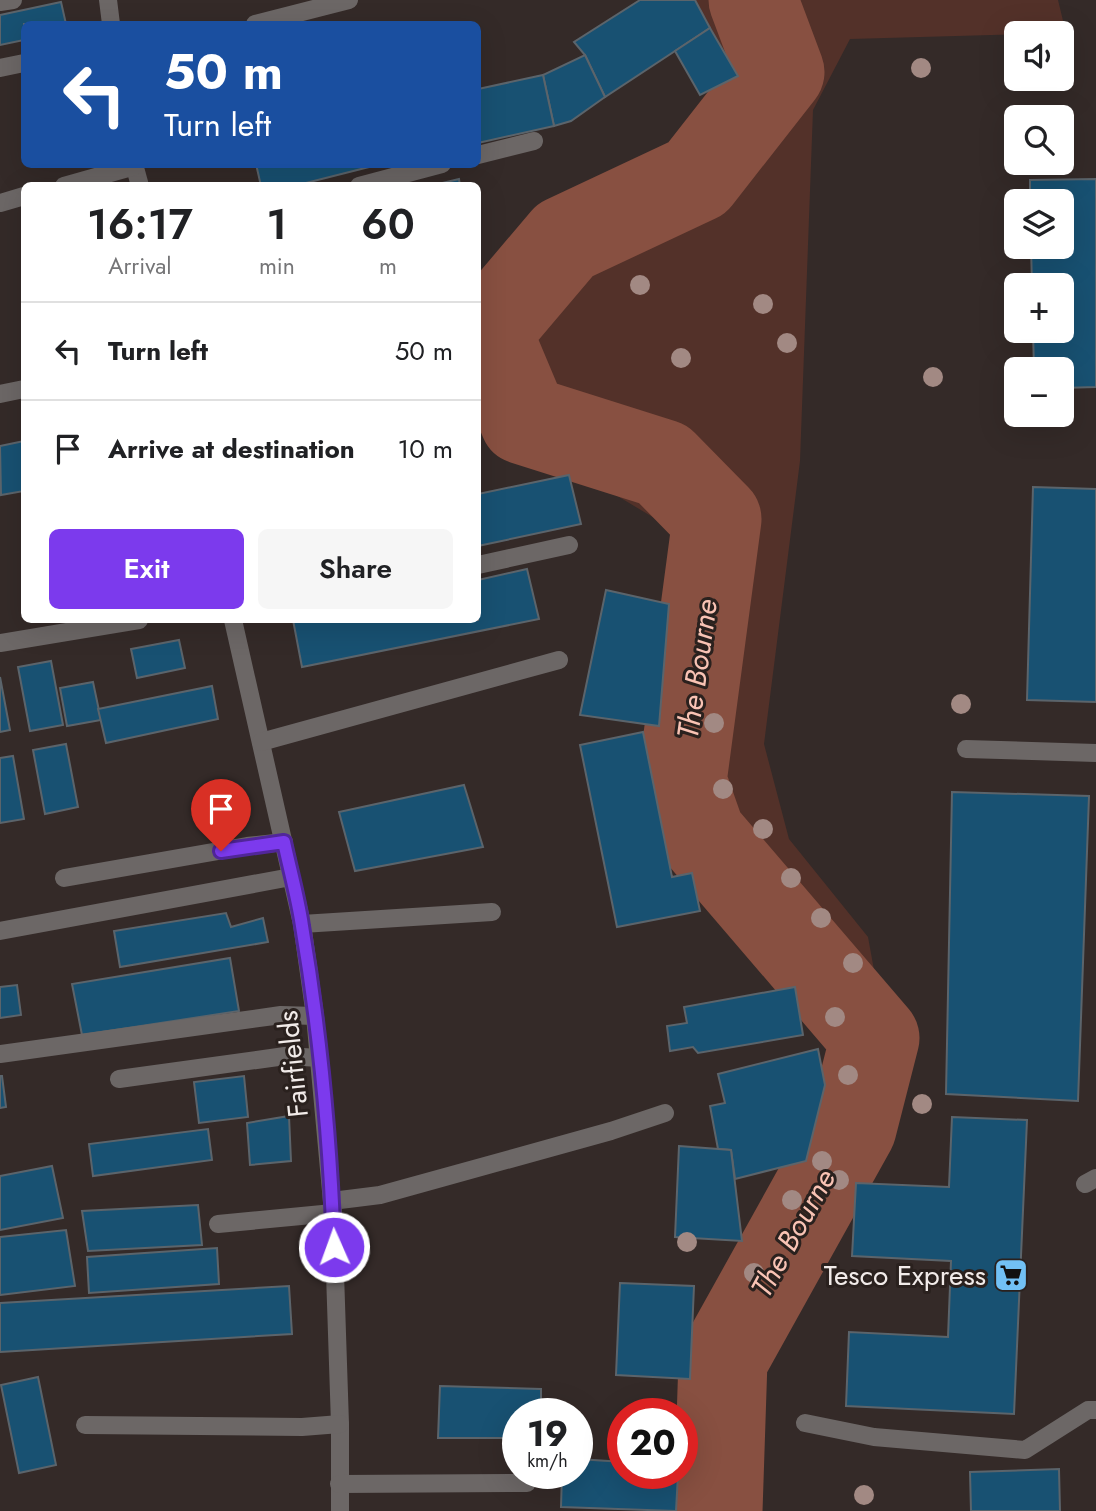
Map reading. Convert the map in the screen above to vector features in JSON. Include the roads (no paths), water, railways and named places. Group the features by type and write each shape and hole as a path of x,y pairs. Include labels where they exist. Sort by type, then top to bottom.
{"lane":[{"path":"0,2 13,0"},
{"path":"108,0 111,21"},
{"path":"267,21 349,0"},
{"path":"0,68 21,64"},
{"path":"481,154 534,141"},
{"path":"77,182 124,168"},
{"path":"374,182 427,168"},
{"path":"0,203 21,197"},
{"path":"0,394 21,390"},
{"path":"481,564 569,545"},
{"path":"0,643 121,623"},
{"name":"Fairfields","path":"234,623 302,924 316,1016 333,1207 340,1511"},
{"path":"261,742 559,660"},
{"path":"966,749 1096,753"},
{"path":"64,878 284,842"},
{"path":"0,931 291,877"},
{"path":"302,924 492,912"},
{"path":"0,1054 281,1015 316,1016"},
{"path":"119,1079 285,1056 320,1058"},
{"path":"218,1224 333,1207 598,1135 666,1113"},
{"path":"805,1423 874,1437 1025,1450 1092,1410"},
{"path":"85,1426 302,1427 340,1424"},
{"path":"339,1484 502,1483"}],"waterway":[{"name":"The Bourne","path":"718,1511 723,1360 852,1128 875,1038 701,835 682,781 717,519 663,464 524,420 487,332 565,240 697,178 780,72 753,0"}],"place":[{"name":"Tesco Express","path":"1011,1275"}]}
